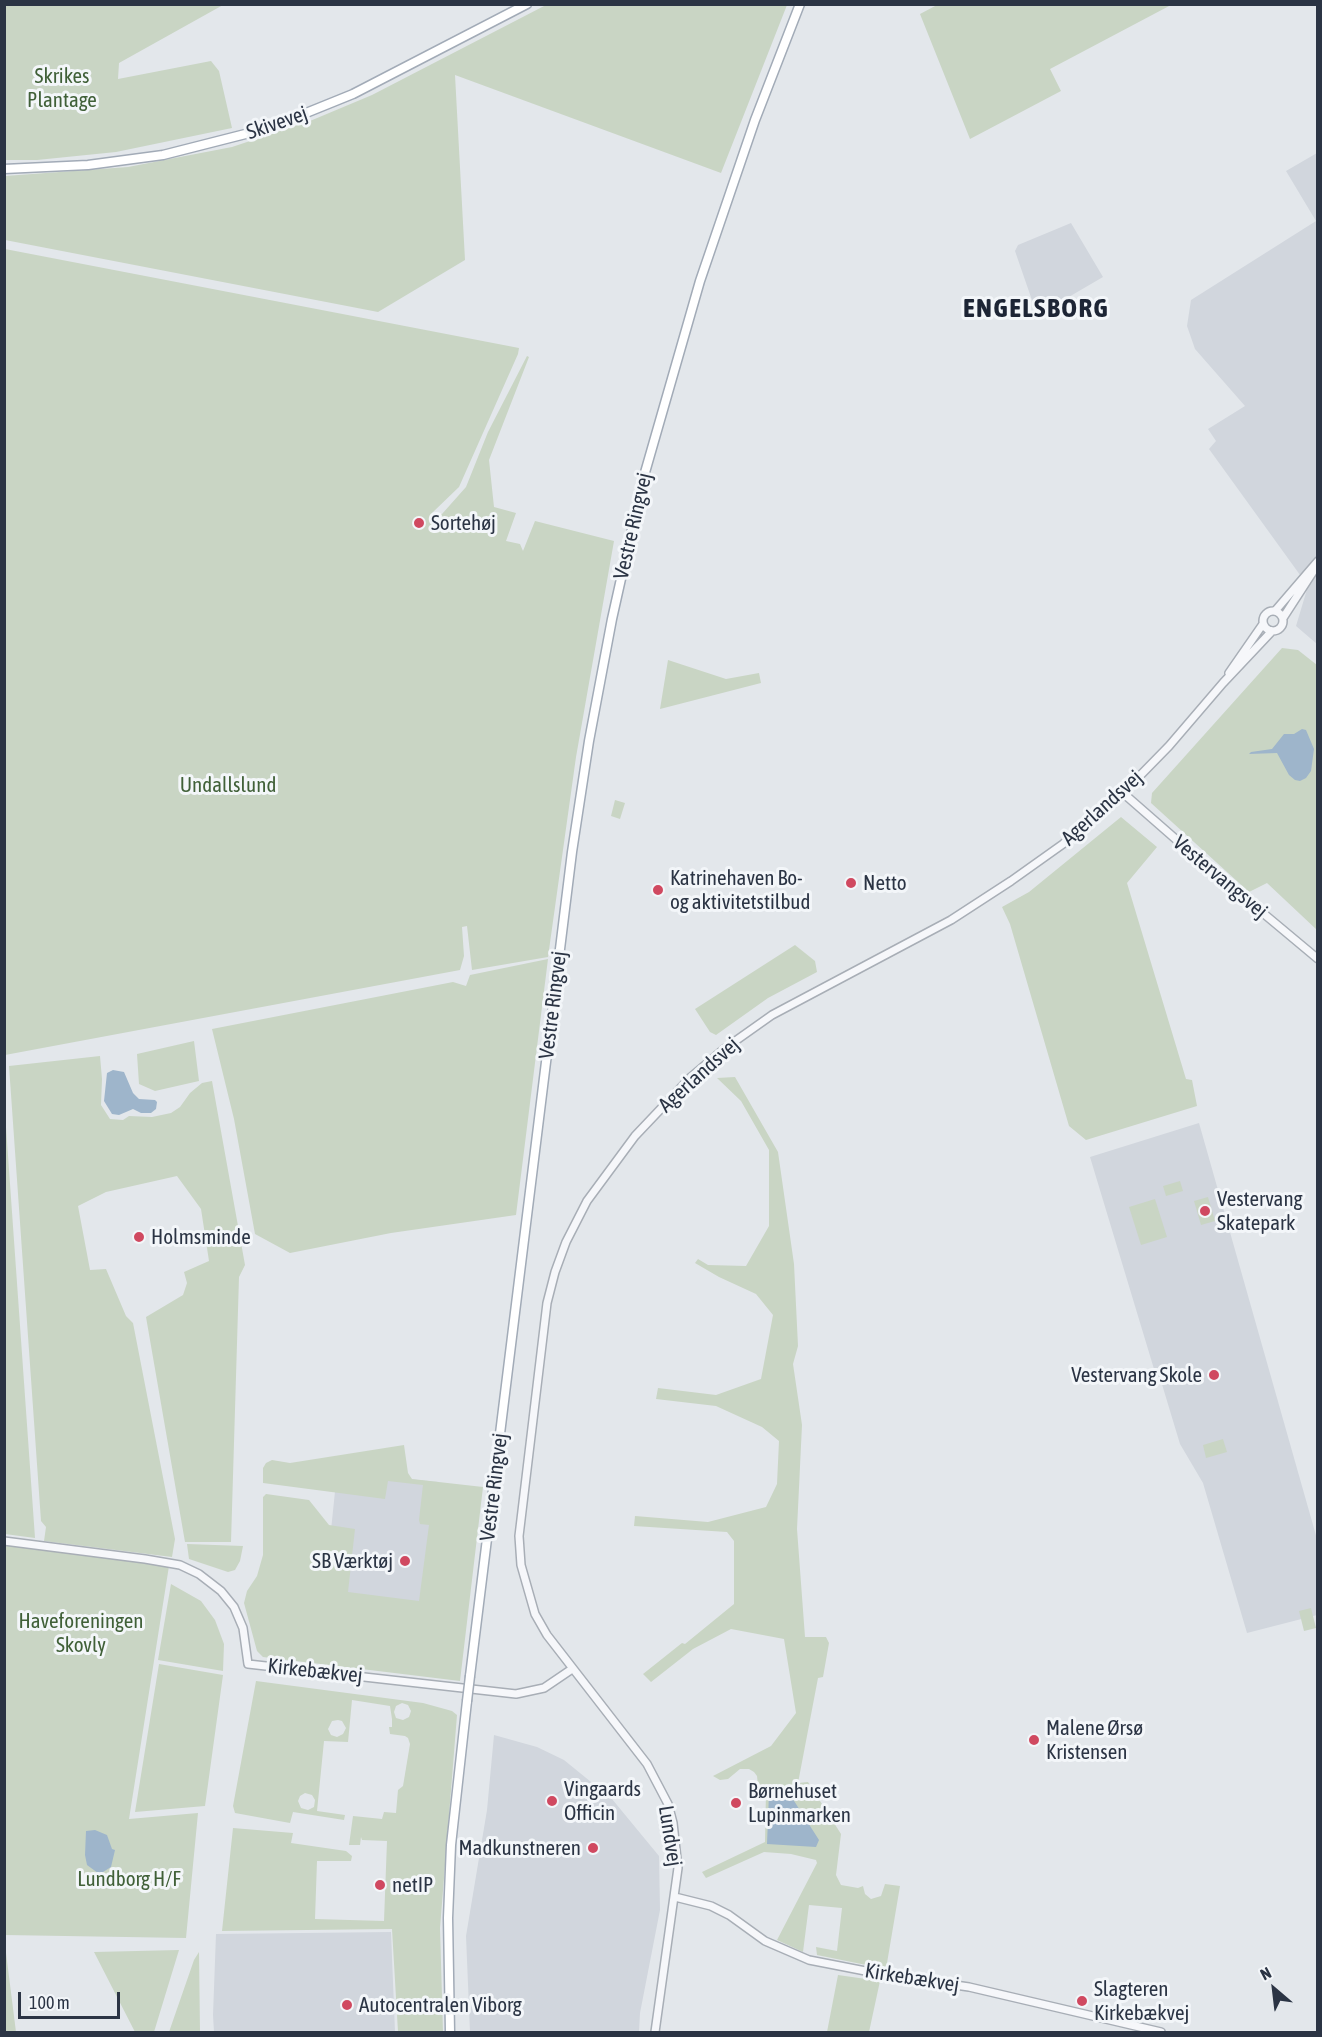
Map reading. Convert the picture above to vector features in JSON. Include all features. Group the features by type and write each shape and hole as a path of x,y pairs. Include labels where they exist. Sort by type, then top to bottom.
{"main road":[{"name":"Skivevej","path":"4,170 88,165 153,157 269,128 353,94 527,4"},
{"name":"Vestre Ringvej","path":"450,2032 448,1918 451,1845 572,852 595,708 612,619 642,487 669,384 728,195 798,4"}],"street":[{"path":"1317,563 1283,618 1280,629 1272,631 1263,624 1265,614 1275,610 1317,563"},
{"path":"1275,610 1283,618"},
{"name":"Agerlandsvej","path":"1222,683 1263,624"},
{"name":"Agerlandsvej","path":"572,1669 535,1614 522,1565 519,1536 547,1303 566,1242 587,1201 635,1136 691,1077 724,1049 800,998 951,920 1011,881 1063,843 1123,793 1169,746 1222,683 1272,631"},
{"name":"Vestervangsvej","path":"1123,793 1317,959"},
{"name":"Kirkebækvej","path":"4,1541 145,1559 180,1565 199,1574 221,1591 234,1607 243,1628 248,1664 516,1694 544,1688 572,1669"},
{"name":"Lundvej","path":"572,1669 634,1745 658,1783 668,1804 678,1868 655,2032"},
{"name":"Kirkebækvej","path":"675,1898 711,1906 729,1915 765,1941 809,1960 886,1975 969,1987 1161,2032"}],"shaded area":[{"path":"1317,153 1317,644 1296,626 1308,586 1209,449 1216,441 1208,429 1245,406 1195,349 1187,326 1191,300 1316,221 1286,171"},
{"path":"1071,223 1103,277 1043,312 1034,306 1015,251 1018,245"},
{"name":"Vestervang Skole","path":"1199,1123 1317,1539 1317,1615 1247,1633 1203,1483 1180,1444 1161,1381 1154,1369 1090,1157"},
{"path":"337,1472 439,1482 426,1609 324,1598"},
{"path":"494,1735 537,1747 564,1760 612,1799 659,1856 660,1910 640,2013 639,2032 470,2032 466,1936 487,1810"},
{"path":"391,1932 395,2032 214,2032 216,1934"}],"green space":[{"name":"Skrikes Plantage","path":"4,5 223,5 119,63 118,79 211,61 219,71 232,128 116,152 37,160 5,160"},
{"path":"546,5 787,5 721,173 455,75 465,260 378,312 5,240 5,176 128,167 232,147 310,121 372,95"},
{"path":"937,5 1171,5 1050,69 1061,91 970,139 920,14"},
{"name":"Undallslund","path":"5,249 519,348 459,487 432,513 442,514 466,487 488,432 527,356 529,357 489,460 494,507 516,513 506,541 520,544 523,551 535,521 614,541 576,757 548,957 472,970 467,926 462,927 464,956 460,970 5,1055"},
{"path":"1282,648 1298,650 1317,665 1317,930 1267,883 1249,892 1151,803 1152,793"},
{"path":"668,660 726,679 759,673 761,683 660,709"},
{"path":"615,800 625,803 620,819 611,816"},
{"path":"1121,817 1157,847 1127,883 1186,1079 1192,1080 1197,1106 1086,1140 1069,1126 1010,924 1002,907 1029,892"},
{"path":"795,945 815,961 817,972 768,998 716,1035 710,1032 695,1009"},
{"path":"548,959 516,1215 391,1233 290,1253 255,1234 234,1119 212,1029 453,982 466,986 470,975"},
{"path":"194,1041 199,1081 155,1091 139,1084 137,1054"},
{"path":"100,1056 101,1105 110,1119 123,1120 129,1116 152,1117 171,1113 180,1107 190,1093 202,1083 212,1081 245,1265 239,1277 231,1542 185,1542 146,1317 183,1295 187,1283 184,1272 209,1261 201,1209 177,1176 106,1192 78,1206 90,1270 106,1269 126,1316 133,1323 175,1539 172,1557 44,1541 46,1527 41,1521 9,1066"},
{"path":"735,1077 778,1152 794,1264 798,1346 793,1364 802,1425 797,1529 805,1637 826,1637 829,1643 823,1677 818,1678 798,1783 808,1782 841,1834 836,1875 841,1885 858,1888 863,1886 865,1894 871,1899 881,1896 885,1884 900,1886 886,1969 817,1955 816,1947 837,1951 842,1908 809,1905 803,1952 777,1940 817,1863 816,1860 791,1854 764,1852 706,1878 702,1872 765,1842 766,1791 756,1791 758,1785 754,1772 749,1769 740,1769 728,1779 720,1780 713,1776 771,1746 796,1713 784,1639 731,1629 693,1649 651,1682 643,1674 682,1643 685,1644 734,1604 734,1541 727,1532 634,1526 635,1516 708,1522 766,1507 777,1484 779,1441 762,1427 716,1406 656,1399 658,1388 716,1395 761,1379 773,1315 756,1294 695,1263 698,1259 708,1265 746,1266 769,1226 769,1150 741,1101 717,1078"},
{"path":"5,1113 35,1538 5,1534"},
{"path":"1180,1181 1183,1191 1166,1196 1163,1186"},
{"name":"Vestervang Skatepark","path":"1208,1197 1215,1221 1201,1225 1194,1201"},
{"path":"1155,1199 1167,1237 1141,1245 1129,1207"},
{"path":"1223,1439 1227,1452 1206,1458 1203,1445"},
{"path":"404,1445 408,1473 412,1479 483,1487 460,1681 263,1657 257,1651 244,1603 247,1591 257,1576 263,1555 263,1497 266,1494 309,1500 329,1525 355,1529 348,1592 419,1601 429,1525 420,1524 419,1520 423,1485 388,1481 385,1499 263,1483 263,1468 266,1463 272,1460 290,1463"},
{"path":"187,1544 243,1546 240,1561 235,1570 228,1572 189,1559"},
{"name":"Haveforeningen Skovly","path":"5,1545 169,1566 129,1819 198,1813 186,1938 5,1935"},
{"path":"171,1584 201,1601 215,1620 224,1644 223,1671 158,1660"},
{"path":"1311,1608 1316,1628 1304,1631 1299,1611"},
{"path":"159,1664 223,1675 205,1806 135,1812"},
{"path":"256,1681 423,1703 452,1711 457,1715 440,1928 443,2032 398,2032 392,1929 222,1931 233,1828 293,1833 291,1843 346,1851 352,1856 351,1861 317,1861 315,1919 384,1921 387,1841 362,1840 361,1837 360,1845 349,1845 353,1816 382,1819 384,1812 396,1813 398,1790 403,1786 410,1744 405,1736 390,1734 389,1727 392,1727 392,1719 390,1706 352,1700 348,1742 324,1741 317,1811 345,1815 344,1820 293,1812 290,1823 235,1813 233,1806","holes":["402,1703 408,1705 411,1711 409,1717 403,1720 396,1718 394,1712 396,1706","332,1721 342,1721 346,1728 343,1734 337,1737 331,1735 328,1729","305,1793 312,1795 315,1800 314,1807 308,1810 301,1808 298,1801"]},
{"path":"5,1945 16,2032 5,2032"},
{"path":"179,1950 154,2032 135,2032 94,1952"},
{"path":"199,1952 200,2032 169,2032 194,1960"},
{"path":"838,1975 880,1981 869,2032 827,2032"}],"water":[{"path":"1302,729 1306,730 1314,749 1311,771 1306,778 1300,781 1289,775 1277,753 1249,754 1272,749 1284,734 1294,734"},
{"path":"113,1070 124,1072 133,1093 139,1099 155,1100 156,1109 151,1113 141,1113 133,1109 119,1115 112,1114 104,1101 107,1073"},
{"path":"789,1793 819,1840 816,1847 767,1844 769,1794"},
{"path":"95,1830 107,1835 112,1849 115,1850 111,1867 98,1873 87,1865 85,1855 86,1831"}],"place":[{"name":"Sortehøj","path":"419,523"},
{"name":"Netto","path":"851,883"},
{"name":"Katrinehaven Bo- og aktivitetstilbud","path":"658,890"},
{"name":"Vestervang Skatepark","path":"1205,1211"},
{"name":"Holmsminde","path":"139,1237"},
{"name":"Vestervang Skole","path":"1214,1375"},
{"name":"SB Værktøj","path":"405,1561"},
{"name":"Malene Ørsø Kristensen","path":"1034,1740"},
{"name":"Vingaards Officin","path":"552,1801"},
{"name":"Børnehuset Lupinmarken","path":"736,1803"},
{"name":"Madkunstneren","path":"593,1848"},
{"name":"netIP","path":"380,1885"},
{"name":"Slagteren Kirkebækvej","path":"1082,2001"},
{"name":"Autocentralen Viborg","path":"347,2005"}],"district":[{"name":"ENGELSBORG","path":"1036,308"}],"park label":[{"name":"Lundborg H/F","path":"129,1879"}]}
